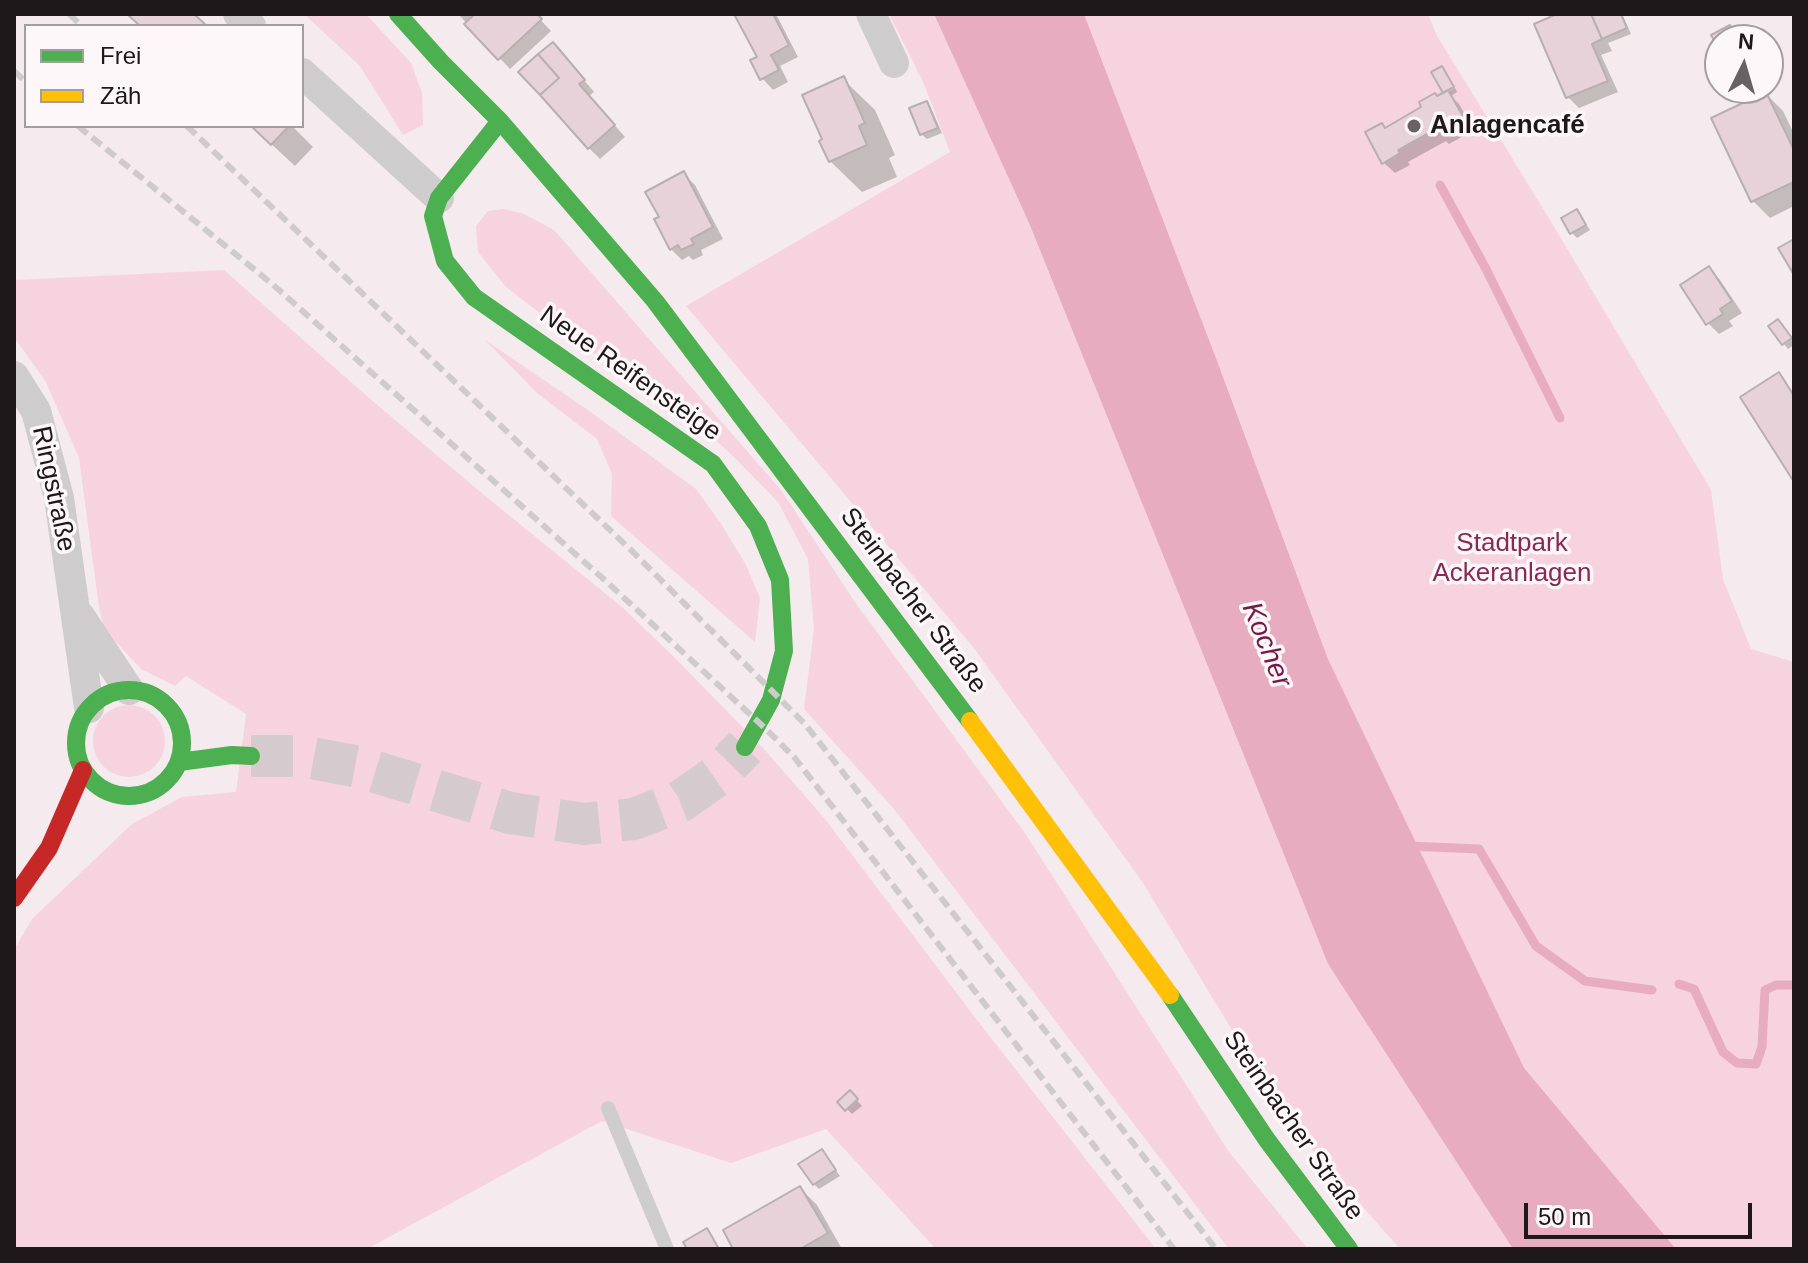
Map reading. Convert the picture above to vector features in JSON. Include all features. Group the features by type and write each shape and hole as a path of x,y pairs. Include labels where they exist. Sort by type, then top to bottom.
{"main road":[{"name":"Steinbacher Straße","path":"398,14 500,121 655,301 918,650 1180,1009 1267,1140 1349,1249"},
{"path":"439,198 500,121"},
{"name":"Neue Reifensteige","path":"439,198 433,216 445,261 474,297 713,464 758,526 780,580 784,651 771,700 745,747"},
{"path":"129,690 159,698 170,709 178,722 182,749 179,762 169,778 155,790 112,799 83,770 77,755 76,738 80,722 89,708 114,692 129,690"},
{"path":"179,762 242,756 182,737"},
{"path":"14,898 49,848 83,770"},
{"path":"49,848 83,822"}],"street":[{"path":"871,14 894,63"},
{"path":"304,75 439,198"},
{"name":"Ringstraße","path":"14,376 36,411 59,498 89,708"},
{"name":"Ringstraße","path":"74,608 129,690"}],"lane":[{"path":"608,1108 667,1249"}],"green space":[{"path":"304,14 366,14 411,63 422,93 423,125 403,135 360,66"},
{"path":"889,14 934,14 1029,223 1328,964 1513,1249 1400,1249 1287,1121 1143,883 973,647 686,306 950,152 924,84"},
{"name":"Stadtpark Ackeranlagen","path":"1084,14 1428,14 1437,36 1711,490 1723,579 1751,649 1794,662 1794,1249 1676,1249 1524,1069 1328,659"},
{"path":"504,209 524,214 554,230 781,490 857,605 1025,833 1229,1152 1308,1249 1229,1249 894,809 804,709 814,629 808,559 778,502 695,421 580,344 506,287 478,252 476,226 488,211"},
{"path":"224,270 369,398 622,607 764,749 825,819 1156,1249 936,1249 826,1129 731,1163 602,1121 367,1249 14,1249 14,950 32,919 132,824 182,797 236,792 246,714 186,676 175,686 141,669 104,629 79,458 46,382 14,337 14,280"},
{"path":"485,340 696,489 746,565 760,598 755,642 611,516 612,474 597,439 537,393"},
{"path":"129,705 149,711 159,721 165,741 159,761 149,771 129,777 109,771 99,761 93,741 99,721 109,711"}],"water":[{"name":"Kocher","path":"934,14 1084,14 1328,659 1524,1068 1676,1249 1513,1249 1328,964 1029,223"}],"building":[{"path":"127,14 194,14 205,24 138,24"},
{"path":"475,14 537,14 542,19 498,60 464,24"},
{"path":"734,14 773,14 789,45 771,55 779,70 760,80 750,60 757,57"},
{"path":"1557,14 1591,14 1602,39 1592,44 1608,81 1566,98 1534,24"},
{"path":"1591,14 1621,14 1627,28 1602,39"},
{"path":"553,42 585,80 579,84 615,125 588,149 540,95 559,78 538,54"},
{"path":"538,54 559,78 540,95 518,72"},
{"path":"1442,66 1454,87 1443,93 1431,72"},
{"path":"844,76 865,123 859,126 867,145 829,162 802,95"},
{"path":"1448,90 1464,118 1398,150 1400,153 1382,164 1365,132 1382,123 1385,128 1421,107 1419,102"},
{"path":"927,101 938,128 920,135 909,108"},
{"path":"1741,104 1772,104 1794,150 1794,182 1751,202 1711,118"},
{"path":"253,128 287,128 271,145"},
{"path":"684,171 713,227 691,239 694,244 681,250 678,245 670,250 654,219 659,217 645,192"},
{"path":"1577,209 1586,225 1570,234 1561,218"},
{"path":"1794,239 1794,275 1778,248"},
{"path":"1709,266 1732,301 1720,309 1723,314 1706,325 1680,285"},
{"path":"1778,319 1792,338 1782,345 1768,326"},
{"path":"1779,372 1794,396 1794,482 1740,397"},
{"path":"850,1090 858,1099 845,1111 837,1102"},
{"path":"822,1149 836,1170 813,1185 798,1164"},
{"path":"800,1186 828,1233 800,1249 733,1249 723,1230"},
{"path":"707,1228 719,1249 687,1249 683,1242"}],"waterway":[{"path":"1440,185 1486,269 1560,418"},
{"path":"1407,846 1479,849 1536,946 1585,981 1652,990"},
{"path":"1679,984 1694,989 1723,1052 1737,1063 1756,1064 1762,1047 1765,990 1776,985 1794,985"}],"tunnel":[{"path":"251,756 301,756 359,767 510,813 584,824 634,819 681,801 718,775 745,747"}],"railway":[{"path":"69,14 80,24"},
{"path":"14,71 24,80"},
{"path":"80,128 271,283 608,583 794,757 1174,1249"},
{"path":"189,128 634,553 805,724 1216,1249"}],"traffic: fast":[{"path":"398,14 500,121 655,301 970,721"},
{"path":"500,121 439,198 433,216 445,261 474,297 713,464 758,526 780,580 784,651 771,700 745,747"},
{"path":"129,690 149,694 167,705 178,723 182,743 178,763 167,781 149,792 129,796 109,792 91,781 80,763 76,743 80,723 91,705 109,694 129,690"},
{"path":"179,762 232,755 251,756"},
{"path":"1170,995 1267,1140 1349,1249"}],"traffic: slow":[{"path":"970,721 1170,995"}],"traffic: jam":[{"path":"14,898 49,848 83,770"}],"place":[{"name":"Anlagencafé","path":"1414,126"}]}
